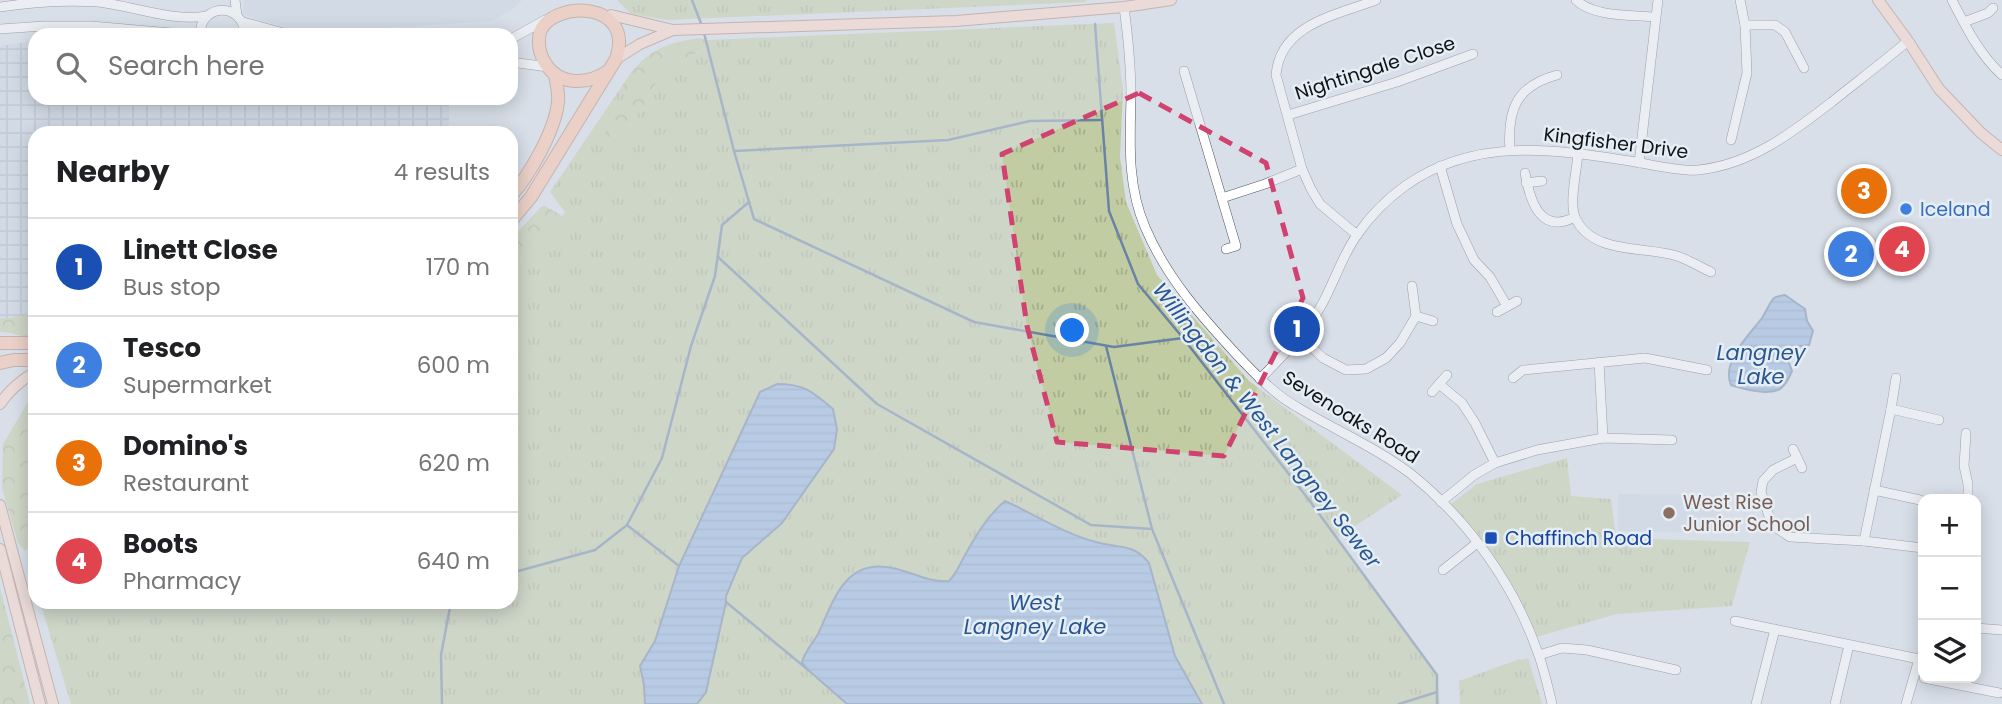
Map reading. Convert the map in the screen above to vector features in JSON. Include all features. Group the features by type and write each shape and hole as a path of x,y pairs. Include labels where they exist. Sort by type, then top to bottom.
{"highway":[{"path":"518,212 531,197 616,59 620,48 617,25 605,8 583,1 552,10 539,39 543,59 552,71 576,82 598,78 608,71"},
{"path":"518,186 530,170 558,104 552,71"},
{"path":"0,343 28,343"},
{"path":"0,363 28,360"}],"main road":[{"path":"616,59 640,44 673,30 956,21 1124,7 1171,0"},
{"path":"1878,0 1939,89 2002,150"},
{"path":"605,8 673,30"},
{"path":"0,404 6,394 28,376"},
{"path":"0,505 53,704"},
{"path":"0,549 40,704"}],"street":[{"path":"201,28 223,0"},
{"path":"235,0 243,28"},
{"path":"1357,235 1320,204 1311,189 1302,169 1276,75 1277,66 1292,37 1305,27 1376,0"},
{"path":"1576,0 1597,12 1655,17"},
{"path":"1639,163 1658,0"},
{"path":"1731,140 1747,74 1745,24 1740,0"},
{"path":"1952,0 1972,38 1988,62 2002,75"},
{"path":"0,7 36,1 85,1 187,18 222,10 270,28"},
{"name":"Sevenoaks Road","path":"1124,7 1131,96 1131,184 1144,225 1161,261 1185,297 1260,379 1294,406 1386,457 1411,475 1441,502 1477,542 1498,568 1528,626 1552,704"},
{"path":"518,34 552,10"},
{"path":"1964,22 1991,10 1996,23"},
{"path":"1745,24 1775,25 1785,32 1804,68"},
{"path":"0,29 44,26 114,28"},
{"name":"Kingfisher Drive","path":"1260,379 1300,336 1320,307 1357,235 1386,201 1440,166 1471,155 1510,150 1578,153 1696,171 1725,165 1748,157 1785,137 1908,41"},
{"name":"Nightingale Close","path":"1288,115 1397,82 1473,54"},
{"path":"518,64 552,71"},
{"path":"1184,71 1236,246 1226,249"},
{"path":"1510,150 1508,132 1511,115 1519,98 1528,87 1557,75"},
{"path":"1578,153 1573,202 1575,217 1583,229 1597,240 1616,246 1676,256 1711,272"},
{"path":"1440,166 1457,224 1474,260 1490,277 1507,306"},
{"path":"1222,198 1302,169"},
{"path":"1542,181 1526,178 1535,207 1544,218 1554,223 1575,217"},
{"path":"1300,336 1323,358 1346,370 1366,369 1386,358 1400,343 1416,316 1412,286"},
{"path":"1497,312 1517,301"},
{"path":"1416,316 1433,321"},
{"path":"1519,358 1523,370"},
{"path":"1513,378 1523,370 1645,358 1707,370"},
{"path":"1599,362 1603,438"},
{"path":"1432,392 1447,375"},
{"path":"1864,541 1896,378"},
{"path":"1439,384 1462,403 1495,463"},
{"path":"1891,409 1939,419"},
{"path":"1966,433 1964,466 1968,494"},
{"path":"1441,502 1474,475 1495,463 1537,450 1603,438 1672,440"},
{"path":"1802,468 1795,454 1763,481 1761,492 1772,525 1790,537 1918,547"},
{"path":"1874,490 1918,500"},
{"path":"1443,570 1477,542"},
{"path":"1735,621 1849,645 1918,656"},
{"path":"1981,628 2002,630"},
{"path":"1756,704 1775,629"},
{"path":"1835,704 1849,645"},
{"path":"1539,655 1562,648 1587,650 1676,670"},
{"path":"1906,704 1918,681"},
{"path":"1950,683 1999,693"}],"highlighted area":[{"path":"1139,93 1266,163 1303,298 1224,456 1057,442 1027,326 1002,154"}],"shaded area":[{"path":"244,0 522,0 493,21 381,28 286,28 243,14"},
{"path":"28,42 28,105 449,105 449,126 28,126 28,325 0,328 0,46"},
{"name":"West Rise Junior School","path":"1618,494 1721,495 1718,533 1618,531"}],"green space":[{"path":"617,0 1086,2 668,20 631,14"},
{"path":"1114,23 1123,89 1120,157 1126,202 1157,275 1249,381 1402,495 1337,538 1437,675 1440,704 1202,704 1175,656 1149,563 1131,548 1099,543 1057,528 992,512 956,574 949,581 933,580 894,568 872,567 860,571 842,587 802,662 847,704 697,704 706,692 726,602 725,596 742,558 782,523 817,395 795,385 782,384 760,393 679,566 655,641 640,666 645,704 71,704 42,609 518,609 518,260 553,230 565,212 550,192 620,89 626,93 600,144 613,150 646,103 661,73 708,47 707,40"},
{"path":"699,38 707,40 709,46 661,73 646,103 613,150 599,144 625,94 620,89 636,67 662,48"},
{"path":"545,206 562,216 553,230 518,260 518,232"},
{"path":"28,315 28,337 0,332 0,319"},
{"path":"28,402 28,548 25,551 18,543 2,488 3,444"},
{"path":"1567,458 1571,496 1611,499 1616,538 1750,542 1732,606 1617,614 1536,637 1498,563 1451,504 1477,484"},
{"path":"0,588 30,704 0,704"},
{"path":"1528,658 1542,704 1460,704 1459,681"}],"water":[{"name":"Langney Lake","path":"1785,295 1805,309 1807,321 1813,331 1809,345 1796,347 1787,358 1792,371 1785,385 1778,390 1760,392 1731,385 1730,367 1738,349 1774,298"},
{"path":"777,384 808,390 833,409 837,429 834,449 782,523 742,558 726,596 706,692 697,704 645,704 640,666 655,641 679,566 760,392"},
{"name":"West Langney Lake","path":"1005,501 1075,535 1127,548 1149,563 1175,656 1202,704 847,704 807,669 802,662 805,654 835,598 850,578 871,567 886,567 933,580 949,581 982,527"}],"waterway":[{"path":"692,0 702,26"},
{"name":"Willingdon & West Langney Sewer","path":"1095,24 1109,211 1138,284 1309,500 1437,675 1437,704"},
{"path":"704,33 754,219 974,322 1114,347 1183,338"},
{"path":"734,151 948,140 1030,121 1102,120"},
{"path":"518,571 595,550 627,525 662,458 691,346 715,276 722,225 749,202"},
{"path":"718,257 877,404 1091,525 1152,529"},
{"path":"1106,346 1152,529 1224,704"},
{"path":"627,525 679,566"},
{"path":"726,602 807,669"},
{"path":"442,704 441,655 450,609"},
{"path":"1399,704 1437,692"}],"place":[{"name":"Domino's","path":"1864,191"},
{"name":"Iceland","path":"1906,209"},
{"name":"Boots","path":"1902,249"},
{"name":"Tesco","path":"1851,254"},
{"name":"Linett Close","path":"1297,329"},
{"name":"West Rise Junior School","path":"1669,513"},
{"name":"Chaffinch Road","path":"1491,538"}]}
